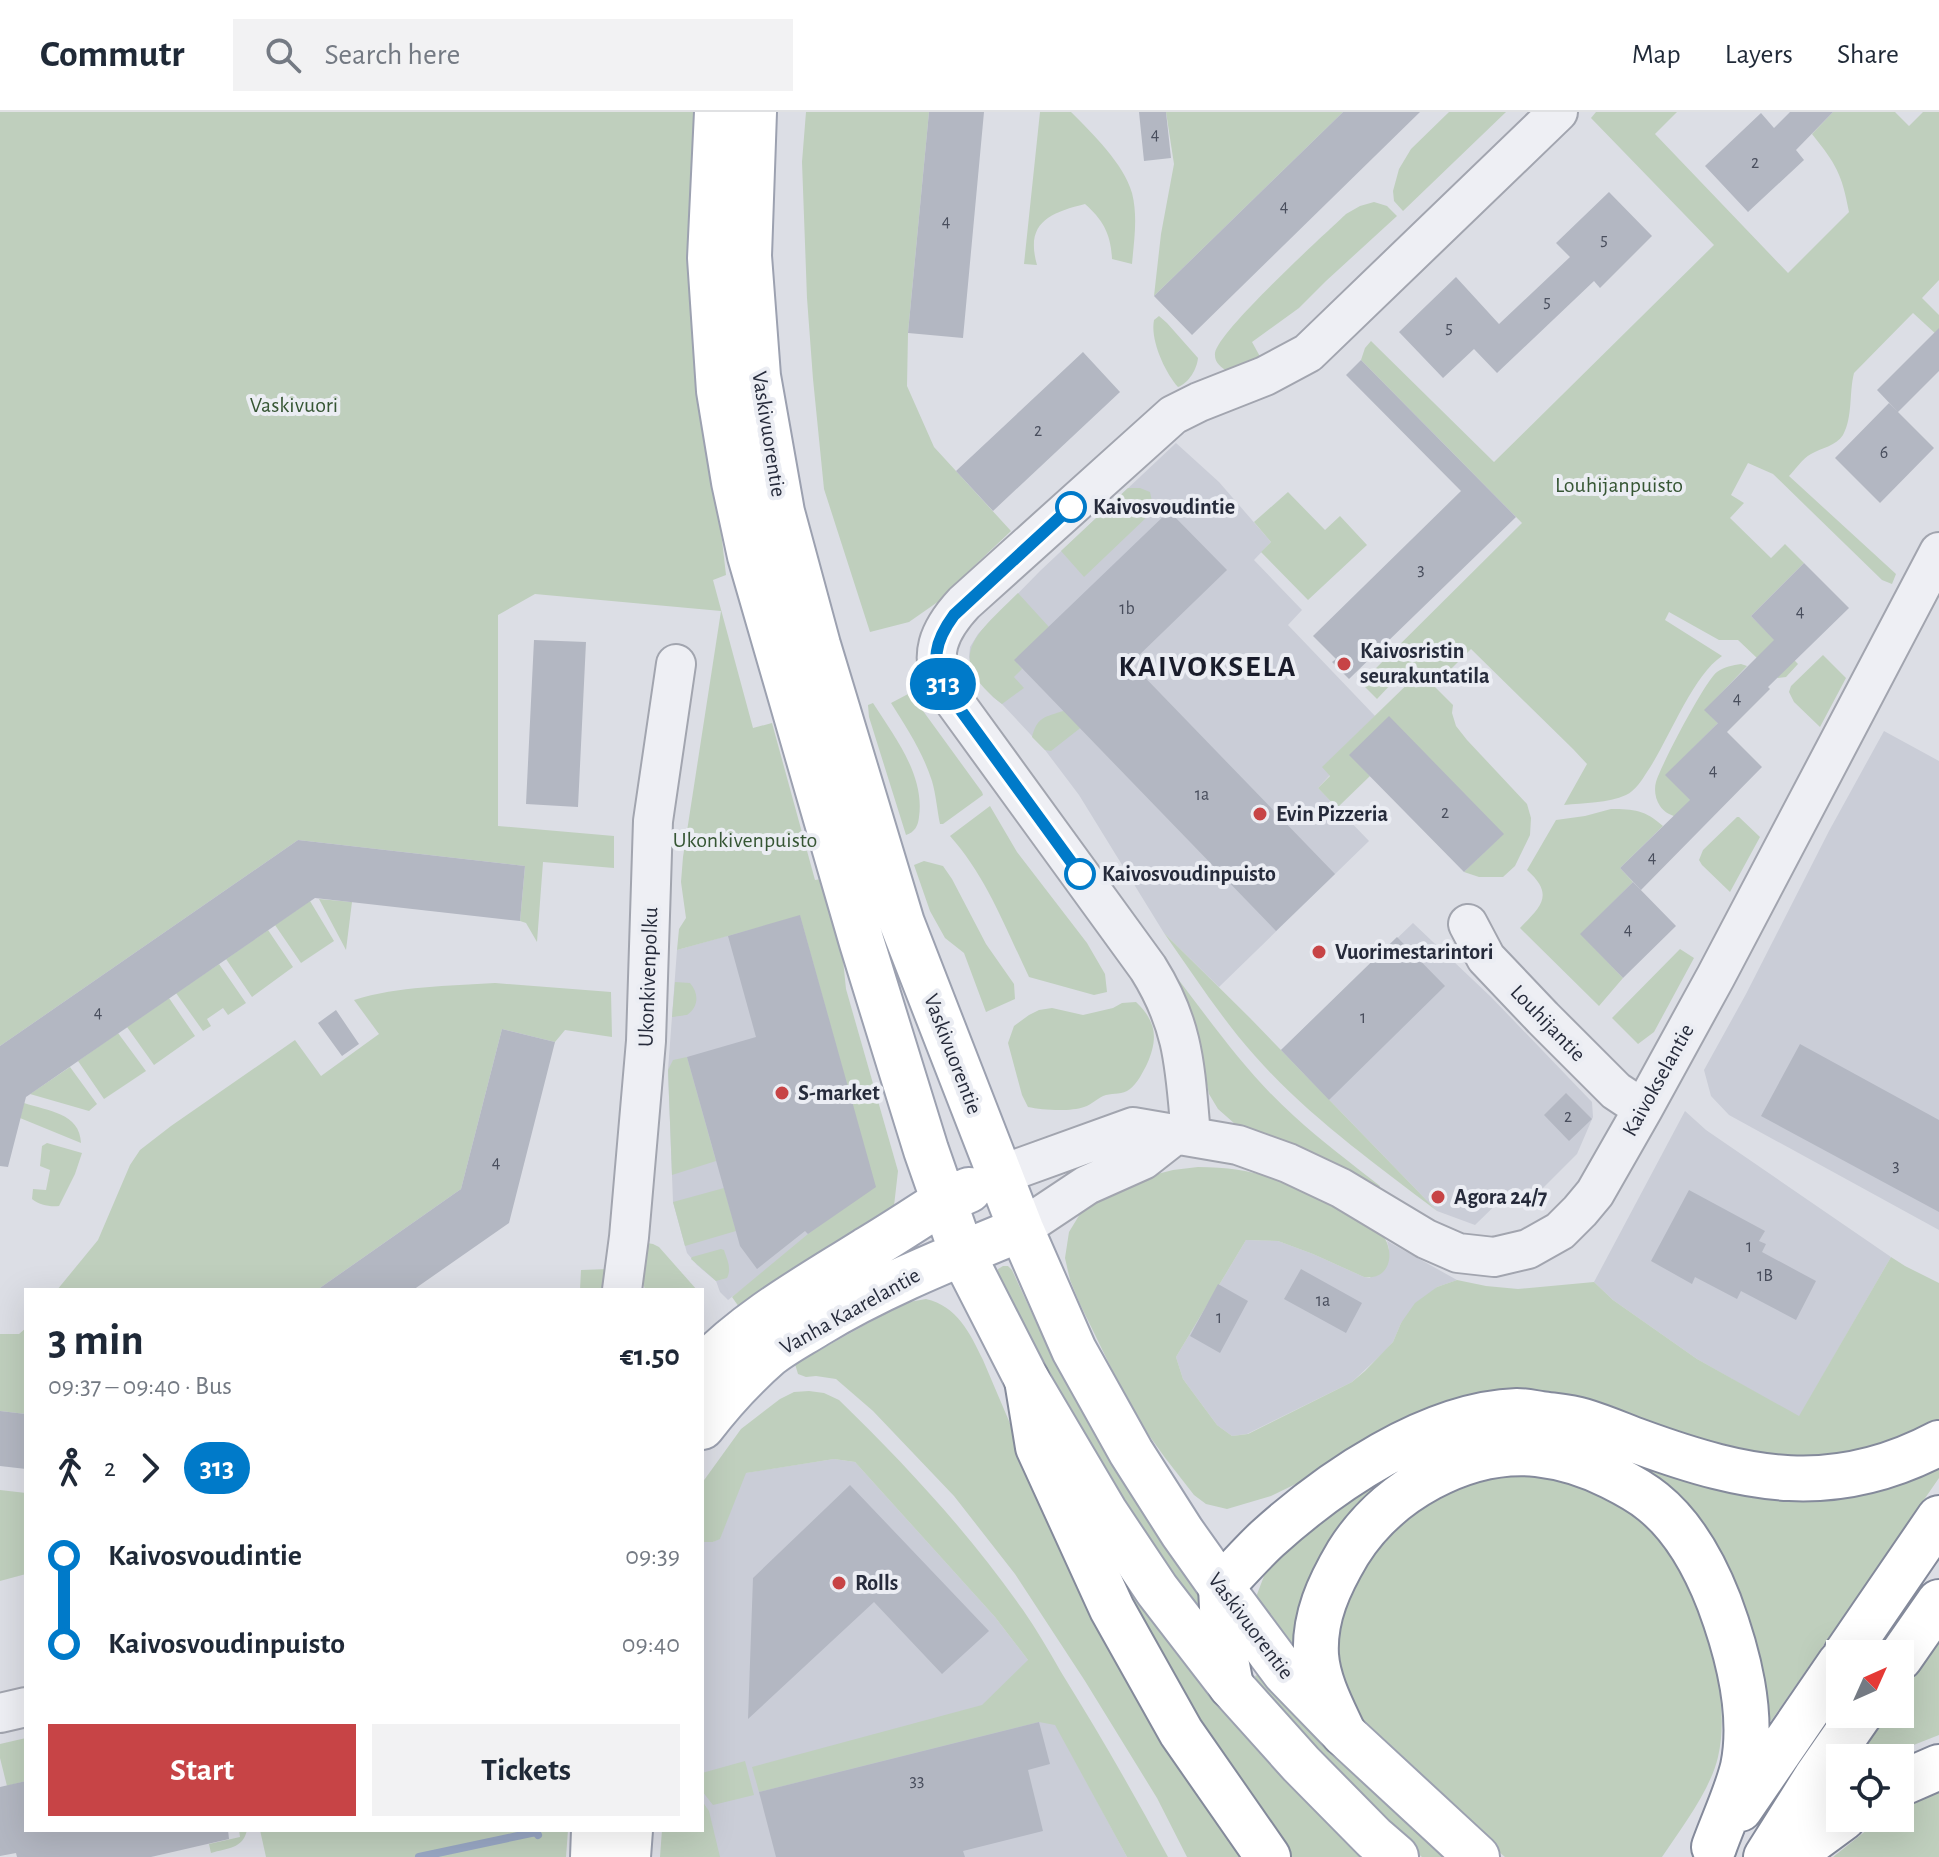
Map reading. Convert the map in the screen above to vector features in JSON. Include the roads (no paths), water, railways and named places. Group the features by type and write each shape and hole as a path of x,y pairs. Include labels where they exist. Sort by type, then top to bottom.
{"main road":[{"name":"Vaskivuorentie","path":"717,112 710,258 719,391 734,482 750,556 862,943 926,1150 962,1253 1027,1380 1113,1525 1157,1590 1231,1686 1301,1764 1396,1857"},
{"name":"Vaskivuorentie","path":"754,112 749,256 758,376 782,512 818,645 902,923 1021,1229 1074,1350 1131,1452 1221,1587 1285,1673 1344,1734 1477,1857"},
{"name":"Vanha Kaarelantie","path":"704,1366 758,1319 805,1287 944,1201 1000,1175"},
{"name":"Vanha Kaarelantie","path":"705,1407 766,1357 829,1317 883,1289 1021,1229"},
{"path":"1027,1380 1038,1447 1112,1609 1181,1732 1268,1857"},
{"path":"1231,1686 1224,1649 1221,1587 1268,1539 1335,1484 1413,1438 1467,1419 1518,1411 1581,1420 1690,1460 1758,1476 1797,1479 1874,1470 1910,1458 1939,1443"},
{"path":"1344,1734 1325,1692 1316,1658 1317,1628 1326,1592 1356,1540 1383,1510 1408,1491 1466,1463 1500,1455 1536,1454 1571,1461 1627,1484 1661,1510 1694,1551 1711,1582 1725,1619 1741,1679 1748,1726 1743,1769 1711,1852"},
{"path":"1856,1640 1939,1518"},
{"path":"1913,1640 1939,1602"},
{"path":"1711,1852 1826,1684"},
{"path":"1766,1857 1850,1728"},
{"path":"1914,1778 1939,1767"},
{"path":"1790,1857 1826,1831"},
{"path":"593,1857 594,1832"},
{"path":"628,1857 630,1832"}],"street":[{"path":"1021,1229 1087,1185 1143,1160 1183,1136 1182,1050 1171,1012 1148,968 946,690 938,676 936,662 940,636 964,603 1173,415 1265,376 1308,353 1558,112"},
{"name":"Kaivokselantie","path":"1000,1175 1133,1127 1238,1145 1288,1163 1341,1188 1426,1239 1458,1253 1494,1257 1528,1249 1560,1231 1595,1193 1643,1109 1939,552"},
{"name":"Ukonkivenpolku","path":"622,1288 646,1041 653,821 676,664"},
{"name":"Louhijantie","path":"1468,924 1483,955 1524,999 1616,1091 1643,1109"},
{"path":"0,1713 24,1707"}],"waterway":[{"path":"419,1857 536,1832 538,1835"}],"place":[{"name":"Kaivosvoudintie","path":"1071,507"},
{"name":"Kaivosristin seurakuntatila","path":"1344,664"},
{"name":"Evin Pizzeria","path":"1260,814"},
{"name":"Kaivosvoudinpuisto","path":"1080,874"},
{"name":"Vuorimestarintori","path":"1319,952"},
{"name":"S-market","path":"782,1093"},
{"name":"Agora 24/7","path":"1438,1197"},
{"name":"Rolls","path":"839,1583"}],"district":[{"name":"KAIVOKSELA","path":"1208,667"}],"park label":[{"name":"Vaskivuori","path":"294,405"},
{"name":"Louhijanpuisto","path":"1619,485"},
{"name":"Ukonkivenpuisto","path":"745,840"}]}
